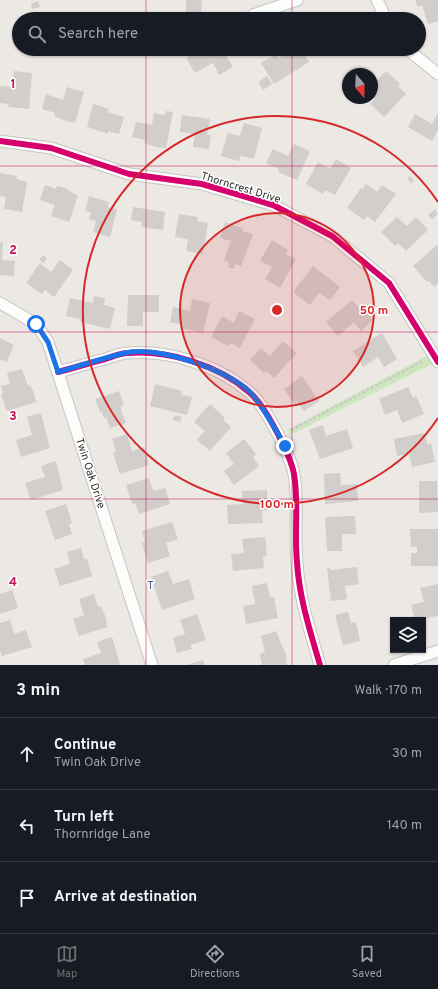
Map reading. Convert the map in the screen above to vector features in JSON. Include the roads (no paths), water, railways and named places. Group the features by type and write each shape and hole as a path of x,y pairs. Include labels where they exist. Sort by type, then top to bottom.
{"street":[{"path":"262,12 297,0"},
{"path":"377,0 383,12"},
{"path":"416,56 438,74"},
{"name":"Thorncrest Drive","path":"0,141 51,148 128,174 202,184 273,205 332,236 388,283 433,360"},
{"name":"Twin Oak Drive","path":"0,303 36,324 48,342 152,665"},
{"path":"58,372 127,352 154,353 178,357 219,372 250,393 272,424 285,446 294,473 297,503 298,569 302,600 320,665"},
{"path":"394,665 438,651"}],"district":[{"name":"T","path":"151,585"}]}
